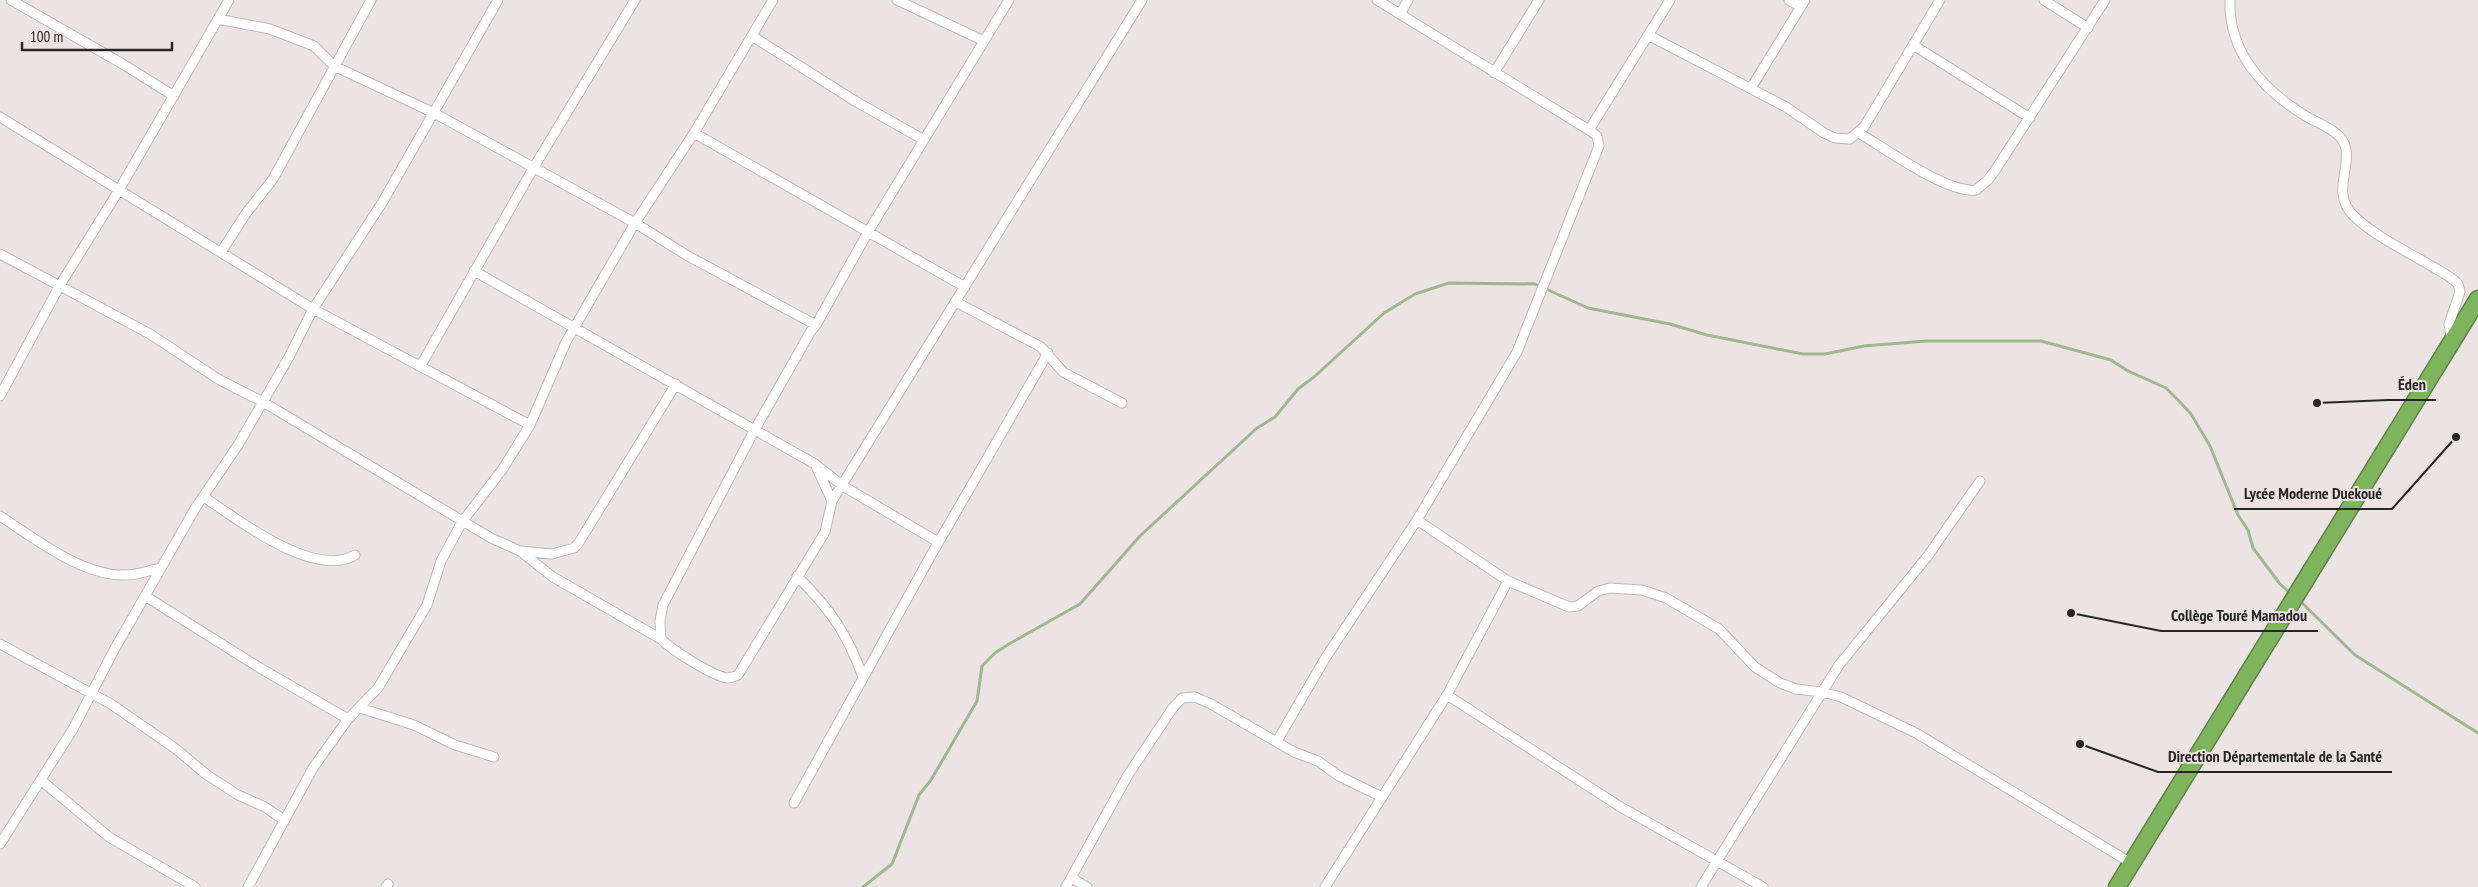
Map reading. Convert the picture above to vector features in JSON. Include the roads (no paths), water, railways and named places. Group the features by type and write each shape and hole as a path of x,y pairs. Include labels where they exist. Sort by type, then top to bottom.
{"highway":[{"path":"2117,887 2478,299"}],"street":[{"path":"11,0 121,63 174,96"},
{"path":"0,396 60,285 119,190 230,0"},
{"path":"221,252 247,212 273,180 370,0"},
{"path":"0,844 73,729 90,694 161,568 238,445 290,357 313,309 382,202 498,0"},
{"path":"421,365 534,167 635,0"},
{"path":"248,887 312,768 348,719 378,688 427,605 441,561 462,522 502,470 530,425 558,359 574,329 635,223 694,133 773,0"},
{"path":"897,0 984,42"},
{"path":"661,639 660,621 663,604 754,431 868,232 1009,0"},
{"path":"0,254 150,334 218,379 263,402 462,522 520,551 553,577 661,639 678,653 728,678 738,675 825,532 832,501 1142,0"},
{"path":"1277,740 1326,656 1417,520 1517,352 1599,146 1597,136 1589,130 1377,0"},
{"path":"1400,14 1408,0"},
{"path":"1494,73 1540,0"},
{"path":"1589,130 1670,0"},
{"path":"1751,88 1803,3 1789,0"},
{"path":"1648,35 1786,106 1835,138 1850,139 1859,133 1940,0"},
{"path":"2044,0 2088,28"},
{"path":"1859,133 1941,182 1976,190 1988,180 2105,0"},
{"path":"2230,0 2230,25 2248,65 2280,99 2335,132 2344,144 2346,154 2342,189 2346,207 2362,224 2458,284 2460,292 2449,324 2452,342"},
{"path":"218,20 270,29 314,46 334,66 434,112 635,223 688,256 816,325"},
{"path":"752,36 855,101 924,140"},
{"path":"1913,45 2030,118"},
{"path":"0,117 313,309 421,365 530,425"},
{"path":"694,133 965,287"},
{"path":"474,271 815,464 843,486 938,542"},
{"path":"956,302 1048,353 1056,366 1063,372 1122,403"},
{"path":"794,803 938,542 1048,353"},
{"path":"520,551 552,554 574,548 578,544 676,384"},
{"path":"815,464 832,501"},
{"path":"1701,887 1822,692 1863,633 1903,589 1927,557 1980,481"},
{"path":"204,498 265,536 305,556 330,562 340,561 355,555"},
{"path":"0,516 75,562 100,572 126,576 161,568"},
{"path":"1417,520 1508,581 1569,608 1578,606 1598,591 1610,588 1642,590 1666,598 1719,629 1755,667 1780,683 1796,689 1822,692 1841,698 1916,733 2131,864"},
{"path":"797,576 826,605 851,644 864,677"},
{"path":"1325,887 1447,695 1508,581"},
{"path":"145,596 348,719"},
{"path":"0,644 90,694 112,704 176,749 207,775 238,795 265,807 284,820"},
{"path":"1447,695 1619,806 1764,887"},
{"path":"1066,887 1128,775 1172,709 1182,698 1188,696 1201,699 1277,740 1294,752 1318,761 1339,776 1382,797"},
{"path":"360,708 414,725 455,744 494,757"},
{"path":"42,780 109,837 195,887"},
{"path":"1072,878 1087,887"}],"waterway":[{"path":"863,887 892,864 919,795 931,780 977,701 982,666 995,653 1009,644 1080,604 1140,536 1257,428 1275,417 1298,389 1314,377 1384,313 1415,294 1449,283 1535,284 1588,308 1670,324 1707,335 1803,354 1825,354 1864,346 1926,341 2041,341 2111,360 2128,371 2166,388 2191,414 2210,446 2238,515 2248,530 2253,548 2280,584 2290,593"},
{"path":"2299,600 2355,655 2478,733"}],"place":[{"name":"Éden","path":"2317,403"},
{"name":"Lycée Moderne Duekoué","path":"2456,437"},
{"name":"Collège Touré Mamadou","path":"2071,613"},
{"name":"Direction Départementale de la Santé","path":"2080,744"}]}
